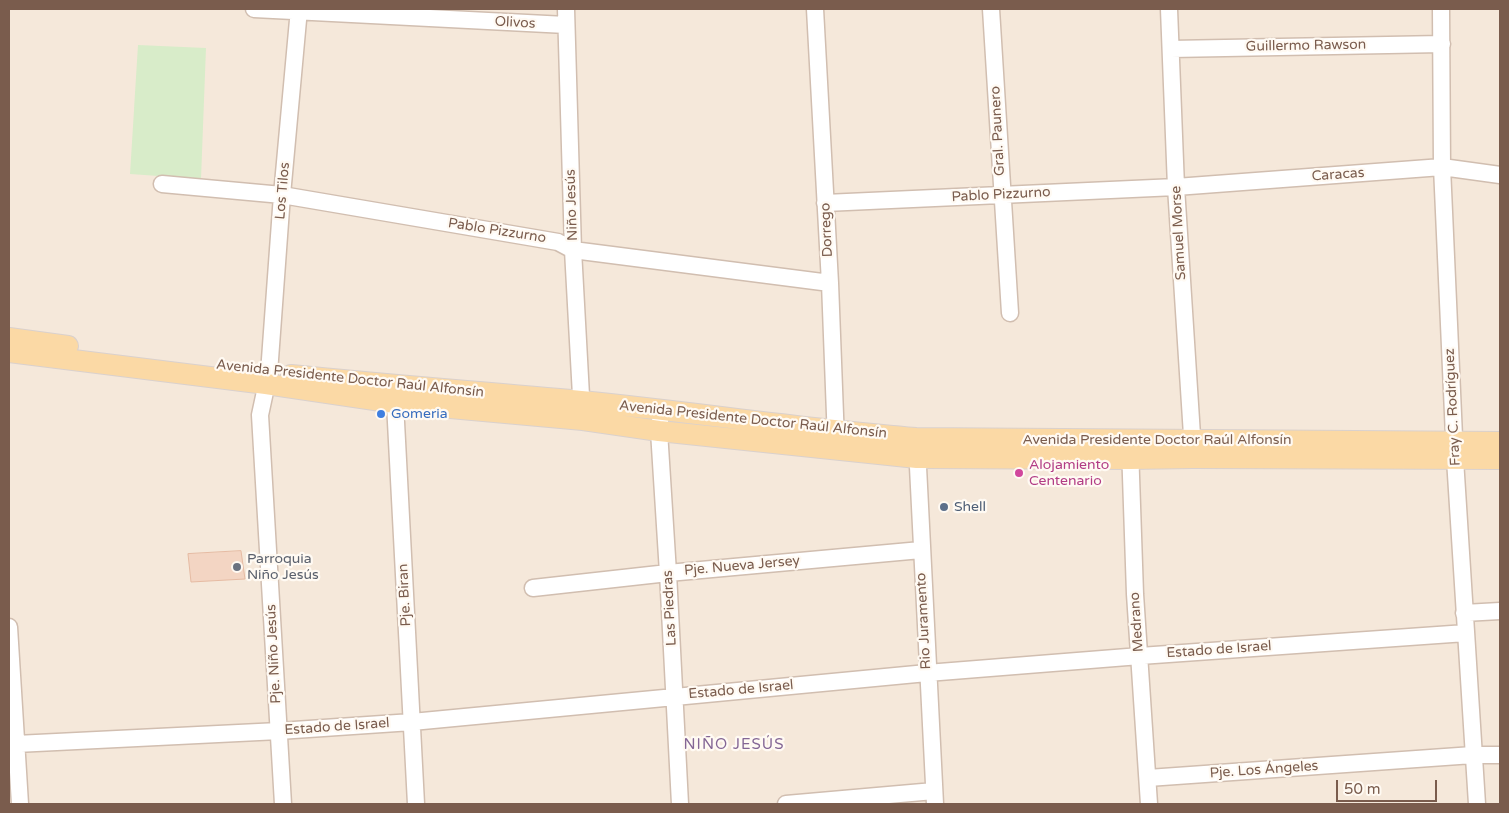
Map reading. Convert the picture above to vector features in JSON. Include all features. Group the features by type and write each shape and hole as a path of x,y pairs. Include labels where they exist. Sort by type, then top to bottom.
{"main road":[{"name":"Avenida Presidente Doctor Raúl Alfonsín","path":"9,338 268,378"},
{"name":"Avenida Presidente Doctor Raúl Alfonsín","path":"9,352 268,378 396,394 582,411 661,411 836,441 917,458 1193,449 1455,451 1500,459"},
{"name":"Avenida Presidente Doctor Raúl Alfonsín","path":"582,411 659,431 836,441 916,438 1130,450"},
{"name":"Avenida Presidente Doctor Raúl Alfonsín","path":"1455,451 1500,442"}],"street":[{"name":"Olivos","path":"254,9 566,25"},
{"name":"Niño Jesús","path":"566,9 573,250 582,411"},
{"name":"Dorrego","path":"815,9 830,283 836,441"},
{"name":"Gral. Paunero","path":"991,9 1001,195 1010,313"},
{"name":"Samuel Morse","path":"1169,9 1176,187 1193,449"},
{"name":"Fray C. Rodríguez","path":"1441,9 1442,168 1455,451 1477,804"},
{"name":"Los Tilos","path":"268,378 299,10"},
{"name":"Guillermo Rawson","path":"1171,49 1442,44"},
{"name":"Caracas","path":"1176,187 1442,168 1500,175"},
{"name":"Pablo Pizzurno","path":"162,184 282,195 558,242 573,250 830,283"},
{"name":"Pablo Pizzurno","path":"825,203 1176,187"},
{"name":"Pje. Niño Jesús","path":"268,378 260,415 283,804"},
{"name":"Pje. Biran","path":"396,394 416,804"},
{"name":"Las Piedras","path":"661,411 659,431 680,804"},
{"name":"Rio Juramento","path":"916,438 935,798"},
{"name":"Medrano","path":"1130,450 1134,594 1140,656 1149,804"},
{"name":"Pje. Nueva Jersey","path":"533,588 668,573 921,550"},
{"path":"1464,613 1500,611"},
{"path":"9,627 20,804"},
{"name":"Estado de Israel","path":"16,744 279,731 412,722 927,673 1466,633"},
{"name":"Pje. Los Ángeles","path":"1148,778 1473,755 1500,755"},
{"path":"786,804 935,798"}],"shaded area":[{"path":"9,9 1500,9 1500,804 9,804"}],"green space":[{"path":"138,45 206,48 201,179 130,174"}],"building":[{"name":"Parroquia Niño Jesús","path":"241,551 245,579 191,582 188,554"}],"place":[{"name":"Gomeria","path":"381,414"},
{"name":"Alojamiento Centenario","path":"1019,473"},
{"name":"Shell","path":"944,507"},
{"name":"Parroquia Niño Jesús","path":"237,567"}],"district":[{"name":"NIÑO JESÚS","path":"734,745"}]}
